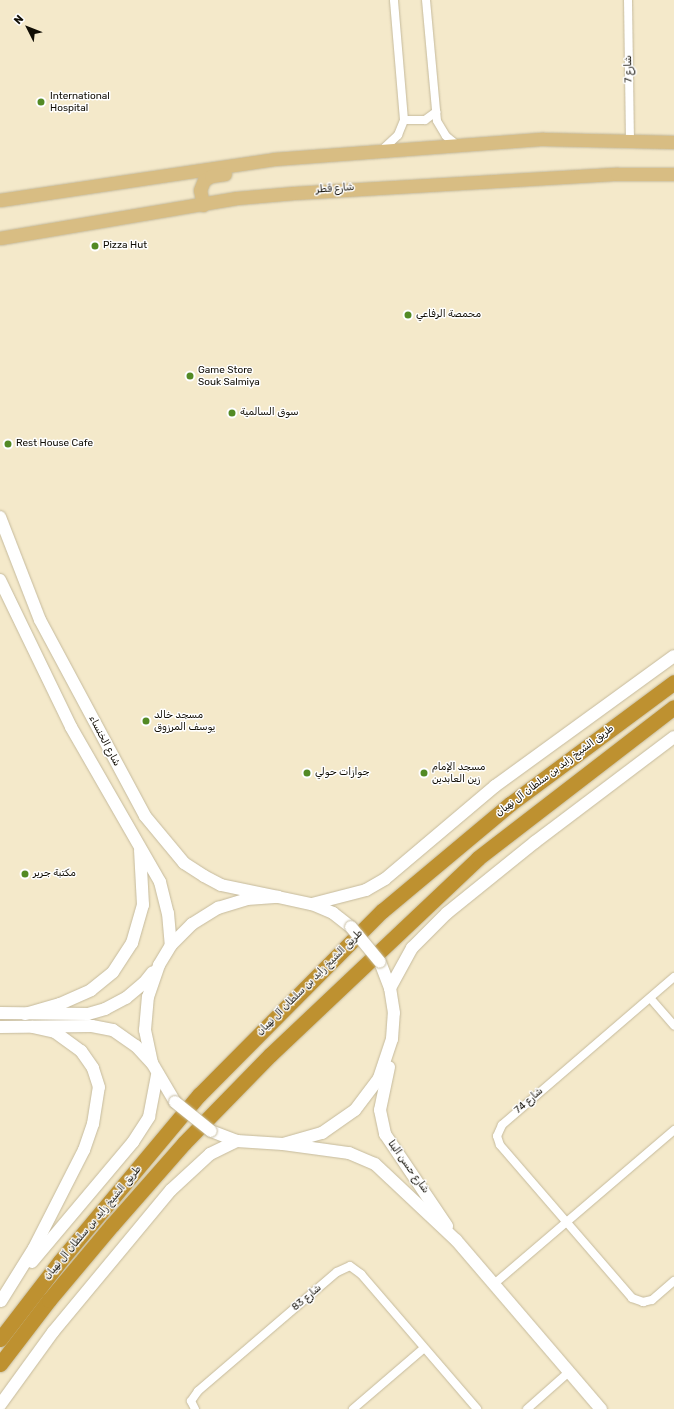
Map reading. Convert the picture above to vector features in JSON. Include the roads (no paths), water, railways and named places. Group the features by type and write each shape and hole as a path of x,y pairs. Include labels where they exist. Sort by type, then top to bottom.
{"highway":[{"name":"طريق الشيخ زايد بن سلطان آل نهيان","path":"0,1339 60,1261 199,1095 382,911 510,804 674,682"},
{"name":"طريق الشيخ زايد بن سلطان آل نهيان","path":"0,1364 49,1300 112,1225 184,1143 270,1054 478,858 674,707"}],"main road":[{"path":"0,200 274,159 378,153 543,139 630,139 674,142"},
{"path":"203,205 201,186 211,176 261,170 274,159"},
{"name":"شارع قطر","path":"0,238 203,205 237,198 347,188 617,174 674,174"},
{"name":"شارع الخنساء","path":"0,517 40,620 145,816 184,863 204,876 221,885 278,897"},
{"path":"0,580 71,727 160,882 168,913 171,945"},
{"path":"312,904 366,890 385,879 496,786 674,656"},
{"path":"390,988 412,948 447,913 535,842 674,737"},
{"path":"25,1014 60,1004 92,990 113,972 132,943 143,905 140,849"},
{"path":"0,1013 88,1014 105,1009 126,998 144,983 159,965 171,945 192,924 218,908 247,898 278,897 312,904 333,913 351,926 380,962 390,988 394,1014 392,1039 379,1078 355,1110 322,1133 282,1144"},
{"path":"159,965 148,996 145,1030 152,1063 157,1075 175,1102 211,1131 237,1141"},
{"path":"0,1028 92,1026 113,1030 136,1046 152,1063"},
{"path":"0,1301 34,1248 84,1150 93,1124 99,1088 93,1068 81,1051 55,1032 33,1027"},
{"name":"شارع حسن البنا","path":"392,1039 380,1110 385,1134 392,1147 426,1191 456,1240"},
{"path":"0,1301 133,1142 149,1117 157,1075"},
{"path":"0,1405 53,1332 171,1190 210,1154 237,1141"},
{"name":"شارع حسن البنا","path":"237,1141 282,1144 349,1153 375,1164 456,1240 601,1409"}],"street":[{"path":"378,153 392,142 404,120 394,0"},
{"path":"426,0 436,112 442,132 460,146"},
{"name":"شارع 7","path":"628,0 630,139"},
{"path":"404,120 425,120 436,112"},
{"name":"شارع 74","path":"674,977 651,999 502,1125 497,1136 500,1144 566,1223 632,1298 643,1302 652,1300 674,1281"},
{"path":"651,999 674,1025"},
{"path":"494,1284 674,1130"},
{"name":"شارع 83","path":"195,1409 191,1401 198,1390 337,1272 350,1266 361,1274 423,1349 476,1409"},
{"path":"353,1409 423,1349"},
{"path":"527,1409 569,1372"}],"place":[{"name":"International Hospital","path":"41,102"},
{"name":"Pizza Hut","path":"95,246"},
{"name":"محمصة الرفاعي","path":"408,315"},
{"name":"Game Store Souk Salmiya","path":"190,376"},
{"name":"سوق السالمية","path":"232,413"},
{"name":"Rest House Cafe","path":"8,444"},
{"name":"مسجد خالد يوسف المرزوق","path":"146,721"},
{"name":"جوازات حولي","path":"307,773"},
{"name":"مسجد الإمام زين العابدين","path":"424,773"},
{"name":"مكتبة جرير","path":"25,874"}]}
